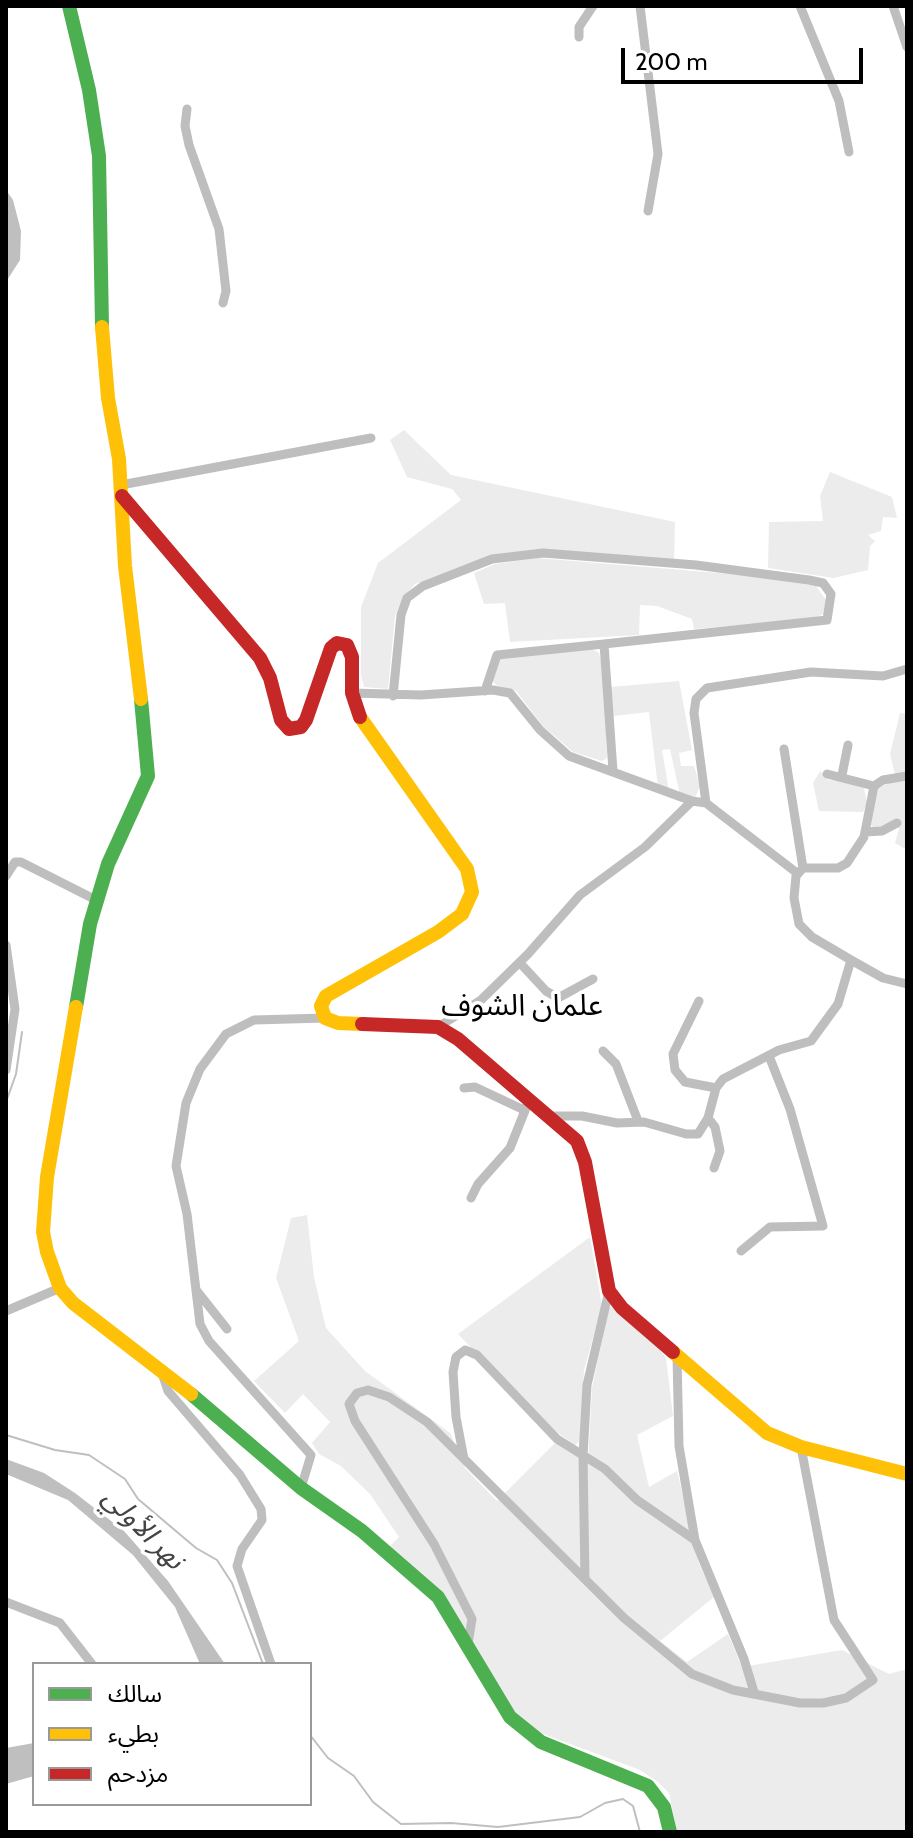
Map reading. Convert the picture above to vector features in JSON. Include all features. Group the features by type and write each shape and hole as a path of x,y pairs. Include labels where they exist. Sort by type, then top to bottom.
{"main road":[{"path":"69,6 89,90 99,156 102,343 121,490 125,566 148,739 148,776 96,900 47,1177 43,1232 60,1288 73,1303 161,1369 301,1488 362,1531 424,1583 450,1613 510,1717 541,1742 648,1786 664,1807 670,1832"},
{"path":"121,490 260,658 286,726 297,729 306,720 329,652 337,643 347,645 351,653 352,693 362,720 464,863 472,892 465,911 451,924 326,996 321,1006 325,1018 338,1023 438,1027 527,1104 550,1116 573,1136 583,1154 600,1261 609,1291 677,1356 767,1433 801,1447 907,1474"}],"street":[{"path":"579,37 579,27 593,6"},
{"path":"640,6 658,154 648,211"},
{"path":"800,6 839,101 849,152"},
{"path":"893,6 907,47"},
{"path":"187,109 185,126 189,145 219,229 226,291 223,303"},
{"path":"121,490 371,438"},
{"path":"393,696 402,611 407,598 423,586 492,559 543,553 696,565 823,583 831,594 831,613 827,620 497,655 485,691"},
{"path":"604,644 613,771"},
{"path":"706,803 694,713 696,699 707,688 811,672 883,676 907,669"},
{"path":"352,693 393,696 485,691 510,693 562,751 692,801 706,803 800,871 843,866 854,857 865,832 874,786 883,780 907,776"},
{"path":"842,775 848,745"},
{"path":"784,749 800,871 794,898 800,927 883,978 907,984"},
{"path":"827,774 842,775 874,786"},
{"path":"438,1027 473,1006 520,963 580,895 645,847 692,801"},
{"path":"865,832 882,831 897,823"},
{"path":"6,876 15,862 21,862 96,900"},
{"path":"6,945 15,1016 6,1070"},
{"path":"550,1116 582,1116 617,1123 638,1121 693,1135 702,1131 716,1088 731,1074 779,1050 804,1045 819,1031 845,990 851,960"},
{"path":"520,963 546,991 558,998 593,979"},
{"path":"699,1001 673,1054 675,1070 685,1082 716,1088"},
{"path":"301,1488 311,1455 209,1341 198,1318 187,1214 176,1166 186,1103 200,1069 226,1034 254,1020 325,1018"},
{"path":"603,1051 616,1064 638,1121"},
{"path":"741,1251 770,1227 823,1226 790,1109 769,1056"},
{"path":"464,1088 475,1087 527,1104 510,1148 478,1184 471,1198"},
{"path":"708,1118 715,1127 720,1151 714,1168"},
{"path":"6,1311 60,1288"},
{"path":"194,1288 227,1329"},
{"path":"585,1578 583,1456 589,1369 609,1291"},
{"path":"464,1459 456,1417 453,1372 456,1357 465,1350 477,1355 540,1424 695,1540"},
{"path":"677,1356 680,1460 695,1540 744,1659 754,1692"},
{"path":"161,1369 168,1391 240,1475 261,1509 262,1520 242,1549 237,1566 270,1662"},
{"path":"468,1644 472,1619 450,1573 365,1441 350,1400 357,1393 368,1390 403,1404 427,1422 624,1618 692,1674 733,1690 800,1703 823,1703 846,1698 873,1680 834,1620 801,1447"},
{"path":"6,1602 60,1623 90,1662"}],"shaded area":[{"path":"6,190 13,200 21,231 20,260 6,282"},
{"path":"404,430 451,475 675,522 674,559 491,555 415,584 403,597 395,616 388,689 364,687 361,675 361,607 378,563 461,500 452,489 407,477 390,440"},
{"path":"830,472 892,497 897,518 883,517 881,531 868,535 875,541 870,546 868,570 834,578 768,568 769,522 823,521 820,496"},
{"path":"537,558 779,578 816,586 826,600 826,613 812,619 694,629 692,619 657,606 640,605 639,635 510,642 505,603 484,604 474,573 495,564"},
{"path":"590,648 599,653 604,674 607,758 602,761 573,752 543,726 516,691 496,685 492,680 496,659"},
{"path":"679,681 692,750 679,753 681,766 694,766 700,786 696,796 688,799 680,795 670,749 662,750 669,791 658,787 649,712 613,716 611,687"},
{"path":"900,713 907,714 907,774 895,775 890,754"},
{"path":"820,771 828,780 844,781 864,788 867,803 863,812 819,811 813,783"},
{"path":"907,781 907,850 895,843 899,829 893,824 875,829 870,824 877,789 889,783"},
{"path":"307,1215 314,1277 326,1328 365,1371 450,1433 465,1468 497,1501 556,1442 588,1463 592,1388 609,1307 614,1306 658,1347 666,1358 673,1416 637,1435 649,1487 677,1471 699,1563 714,1597 660,1641 687,1662 728,1634 742,1667 842,1650 889,1674 907,1669 907,1831 677,1832 669,1793 658,1782 640,1770 538,1732 511,1711 451,1605 390,1546 399,1537 370,1494 341,1466 319,1454 312,1443 330,1422 303,1394 285,1413 254,1381 299,1341 276,1278 291,1218"},
{"path":"590,1237 602,1306 584,1370 580,1441 575,1445 541,1421 458,1334"},
{"path":"6,1459 44,1473 124,1531 168,1581 224,1662 199,1662 175,1607 133,1555 68,1500 6,1474"},
{"path":"32,1743 32,1777 6,1784 6,1748"}],"waterway":[{"path":"6,1102 16,1074 22,1032"},
{"name":"نهر الأولي","path":"6,1435 55,1450 89,1455 125,1479 138,1499 196,1548 217,1560 232,1583 262,1662"},
{"path":"312,1738 328,1758 354,1776 373,1802 401,1824 451,1823 498,1827 580,1817 605,1803 623,1799 633,1806 640,1832"}],"traffic: fast":[{"path":"69,6 89,90 99,156 102,327"},
{"path":"76,1007 90,924 108,864 148,776 141,699"},
{"path":"191,1394 301,1488 362,1531 438,1597 510,1717 541,1742 648,1786 664,1807 670,1832"}],"traffic: slow":[{"path":"102,327 108,398 119,459 125,566 141,699"},
{"path":"360,717 467,869 472,892 462,914 438,932 326,996 321,1006 325,1018 338,1023 362,1024"},
{"path":"76,1007 47,1177 43,1232 47,1252 60,1288 73,1303 191,1394"},
{"path":"673,1352 767,1433 801,1447 907,1474"}],"traffic: jam":[{"path":"122,496 260,658 270,678 281,720 289,729 301,727 306,720 331,648 337,643 347,645 352,657 352,693 360,717"},
{"path":"362,1024 438,1027 458,1039 577,1141 585,1162 609,1291 622,1308 673,1352"}],"district":[{"name":"علمان الشوف","path":"522,1006"}]}
